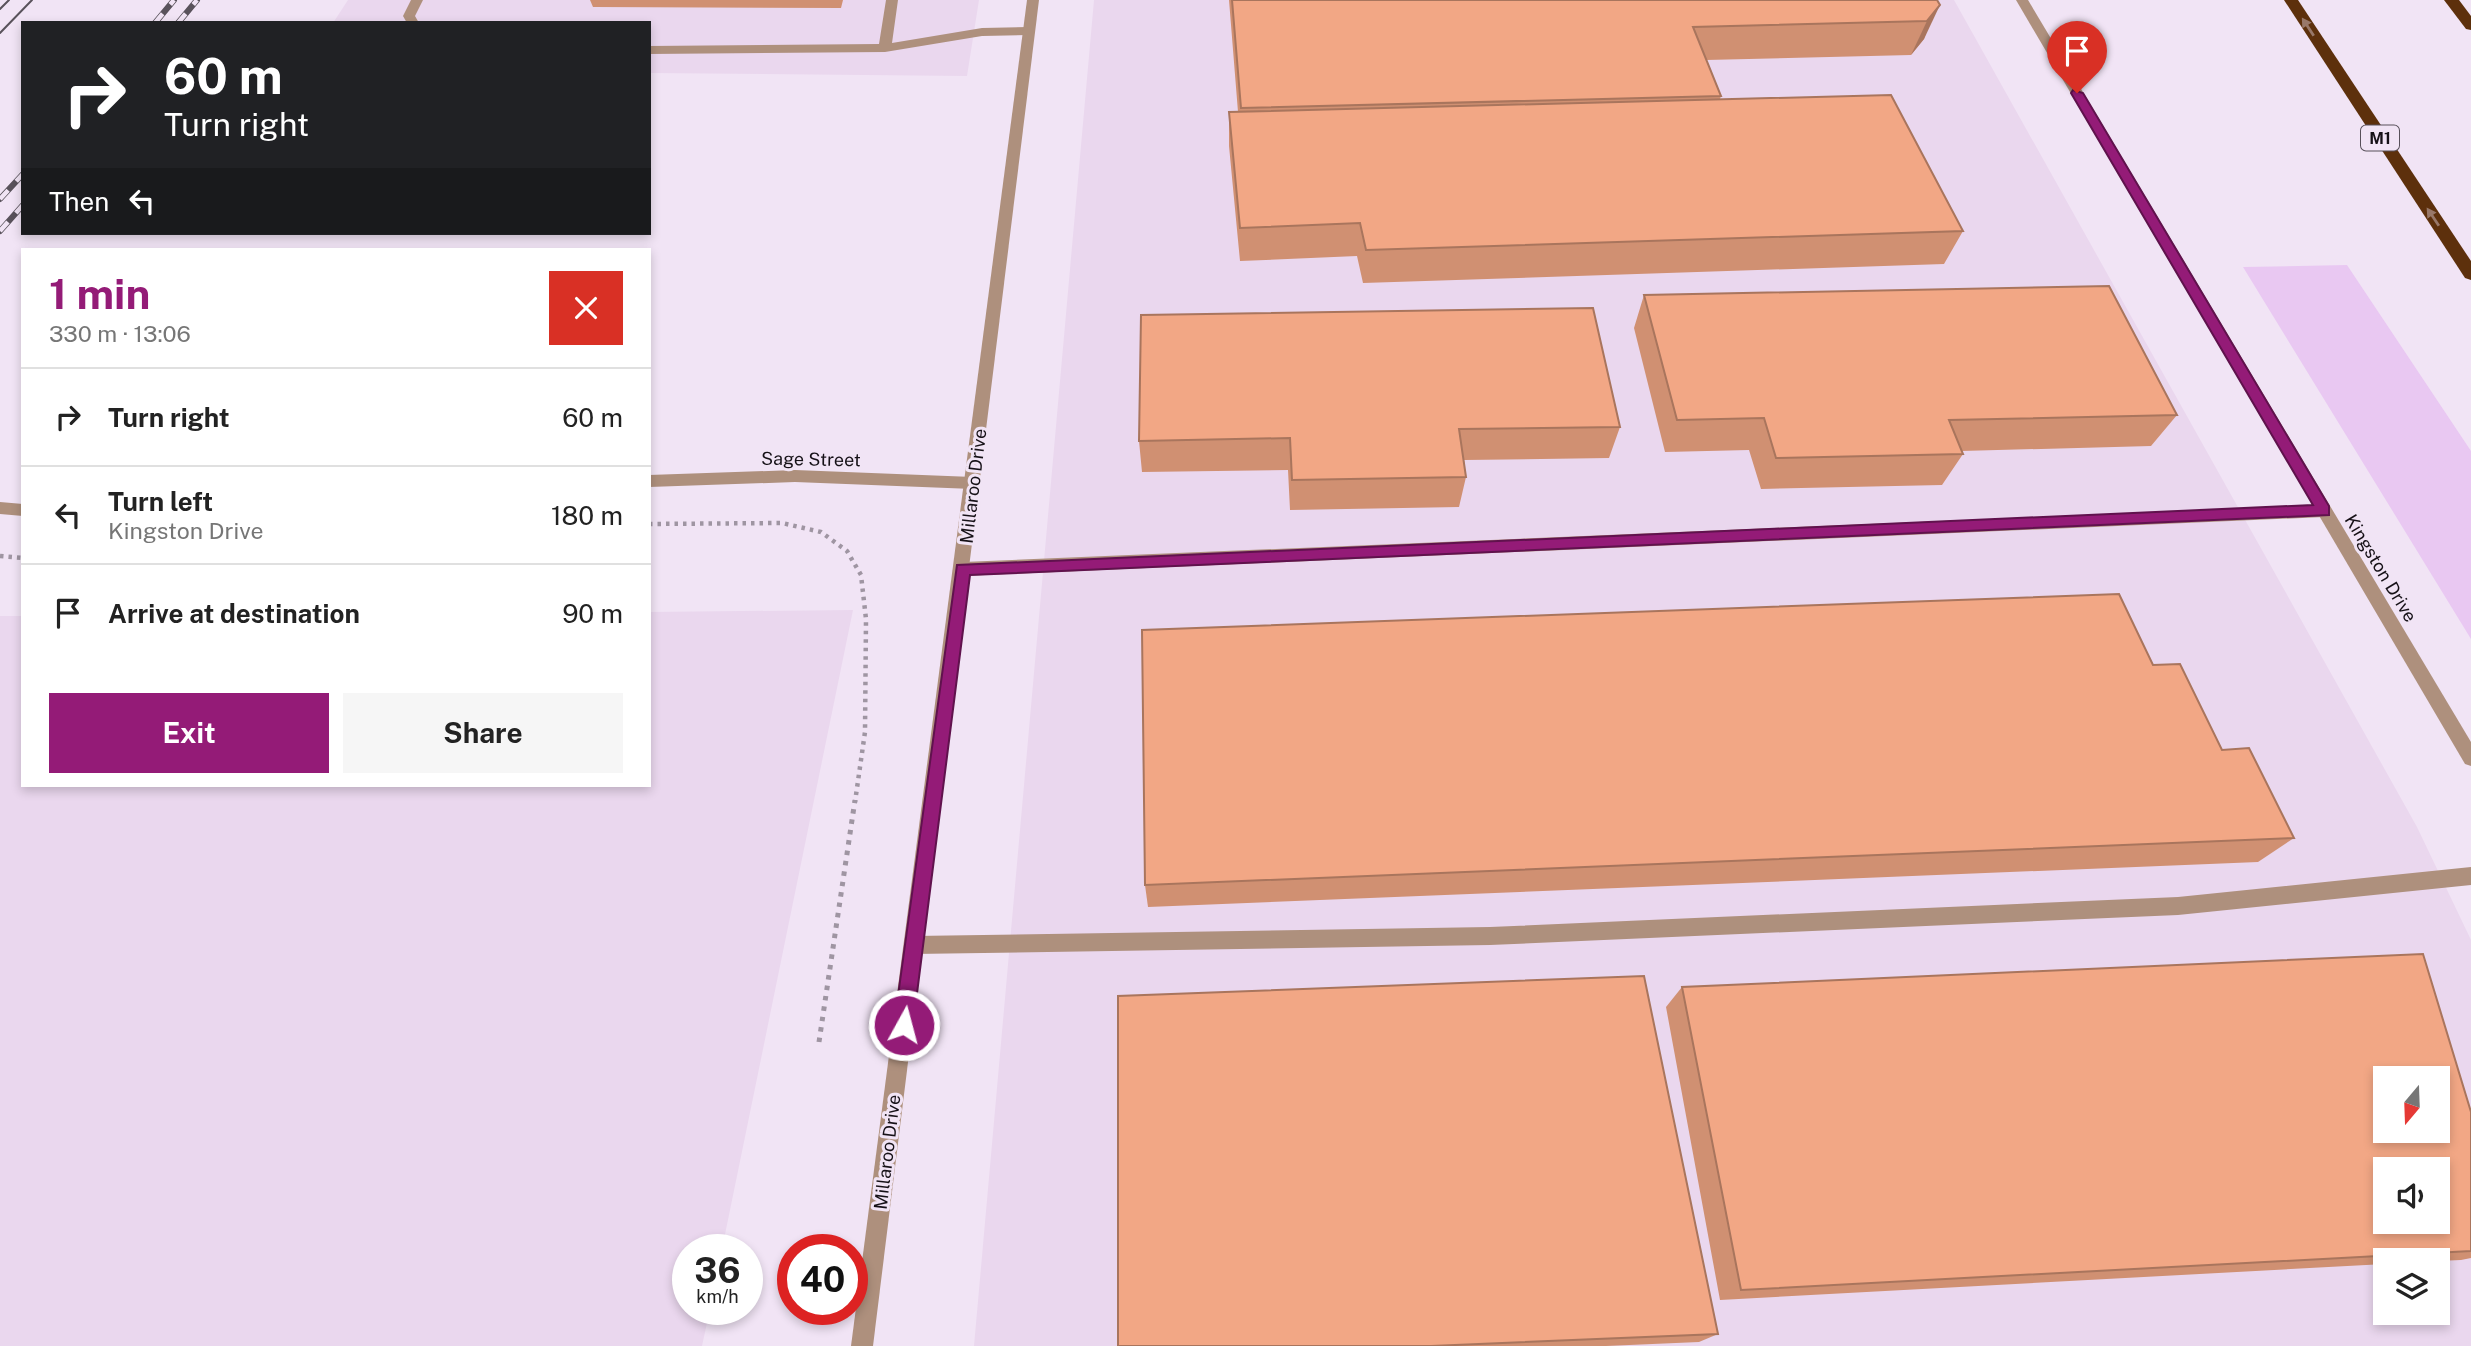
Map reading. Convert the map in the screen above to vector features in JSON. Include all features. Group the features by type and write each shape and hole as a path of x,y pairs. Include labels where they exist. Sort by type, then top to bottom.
{"highway":[{"name":"M1","path":"2291,0 2471,274"},
{"path":"2451,0 2471,26"}],"street":[{"path":"412,21 409,16 417,0"},
{"path":"885,48 891,0"},
{"name":"Millaroo Drive","path":"862,1346 963,569 1033,0"},
{"name":"Kingston Drive","path":"2022,0 2471,758"},
{"path":"651,50 885,48 982,32 1028,30"},
{"name":"Sage Street","path":"651,481 794,476 973,483"},
{"path":"0,508 21,510"},
{"path":"963,569 2324,510"},
{"path":"914,945 1490,936 2164,907 2471,876"}],"path":[{"path":"651,524 782,523 821,531 847,551 861,575 866,619 865,732 820,1042"},
{"path":"0,556 21,558"}],"shaded area":[{"path":"348,0 979,0 967,76 651,73 651,21 334,21"},
{"path":"1094,0 1954,0 2417,827 2471,940 2471,1346 974,1346"},
{"path":"2347,265 2471,451 2471,639 2243,267"},
{"path":"853,610 725,1234 672,1234 672,1325 707,1325 702,1346 0,1346 0,616 21,616 21,787 651,787 651,612"}],"building":[{"path":"1232,0 1937,0 1940,5 1927,21 1693,27 1721,96 1241,108"},
{"path":"1891,95 1963,231 1366,250 1360,223 1240,228 1229,112"},
{"path":"2109,286 2177,415 1949,420 1963,454 1776,458 1764,418 1677,420 1644,295"},
{"path":"1593,308 1620,427 1459,429 1466,477 1292,480 1290,438 1139,441 1141,315"},
{"path":"2119,594 2153,665 2180,664 2222,750 2249,748 2294,838 1145,885 1142,630"},
{"path":"2423,954 2471,1112 2471,1251 2450,1252 2450,1248 2373,1248 2373,1256 1741,1290 1682,987"},
{"path":"1644,976 1718,1334 1431,1346 1118,1346 1118,996"}],"tram line":[{"path":"0,9 9,0"},
{"path":"0,33 32,0"}],"railway":[{"path":"157,21 174,0"},
{"path":"180,21 197,0"},
{"path":"0,199 21,176"},
{"path":"0,231 21,207"}],"route":[{"path":"904,1025 963,569 2324,510 2077,93"}]}
